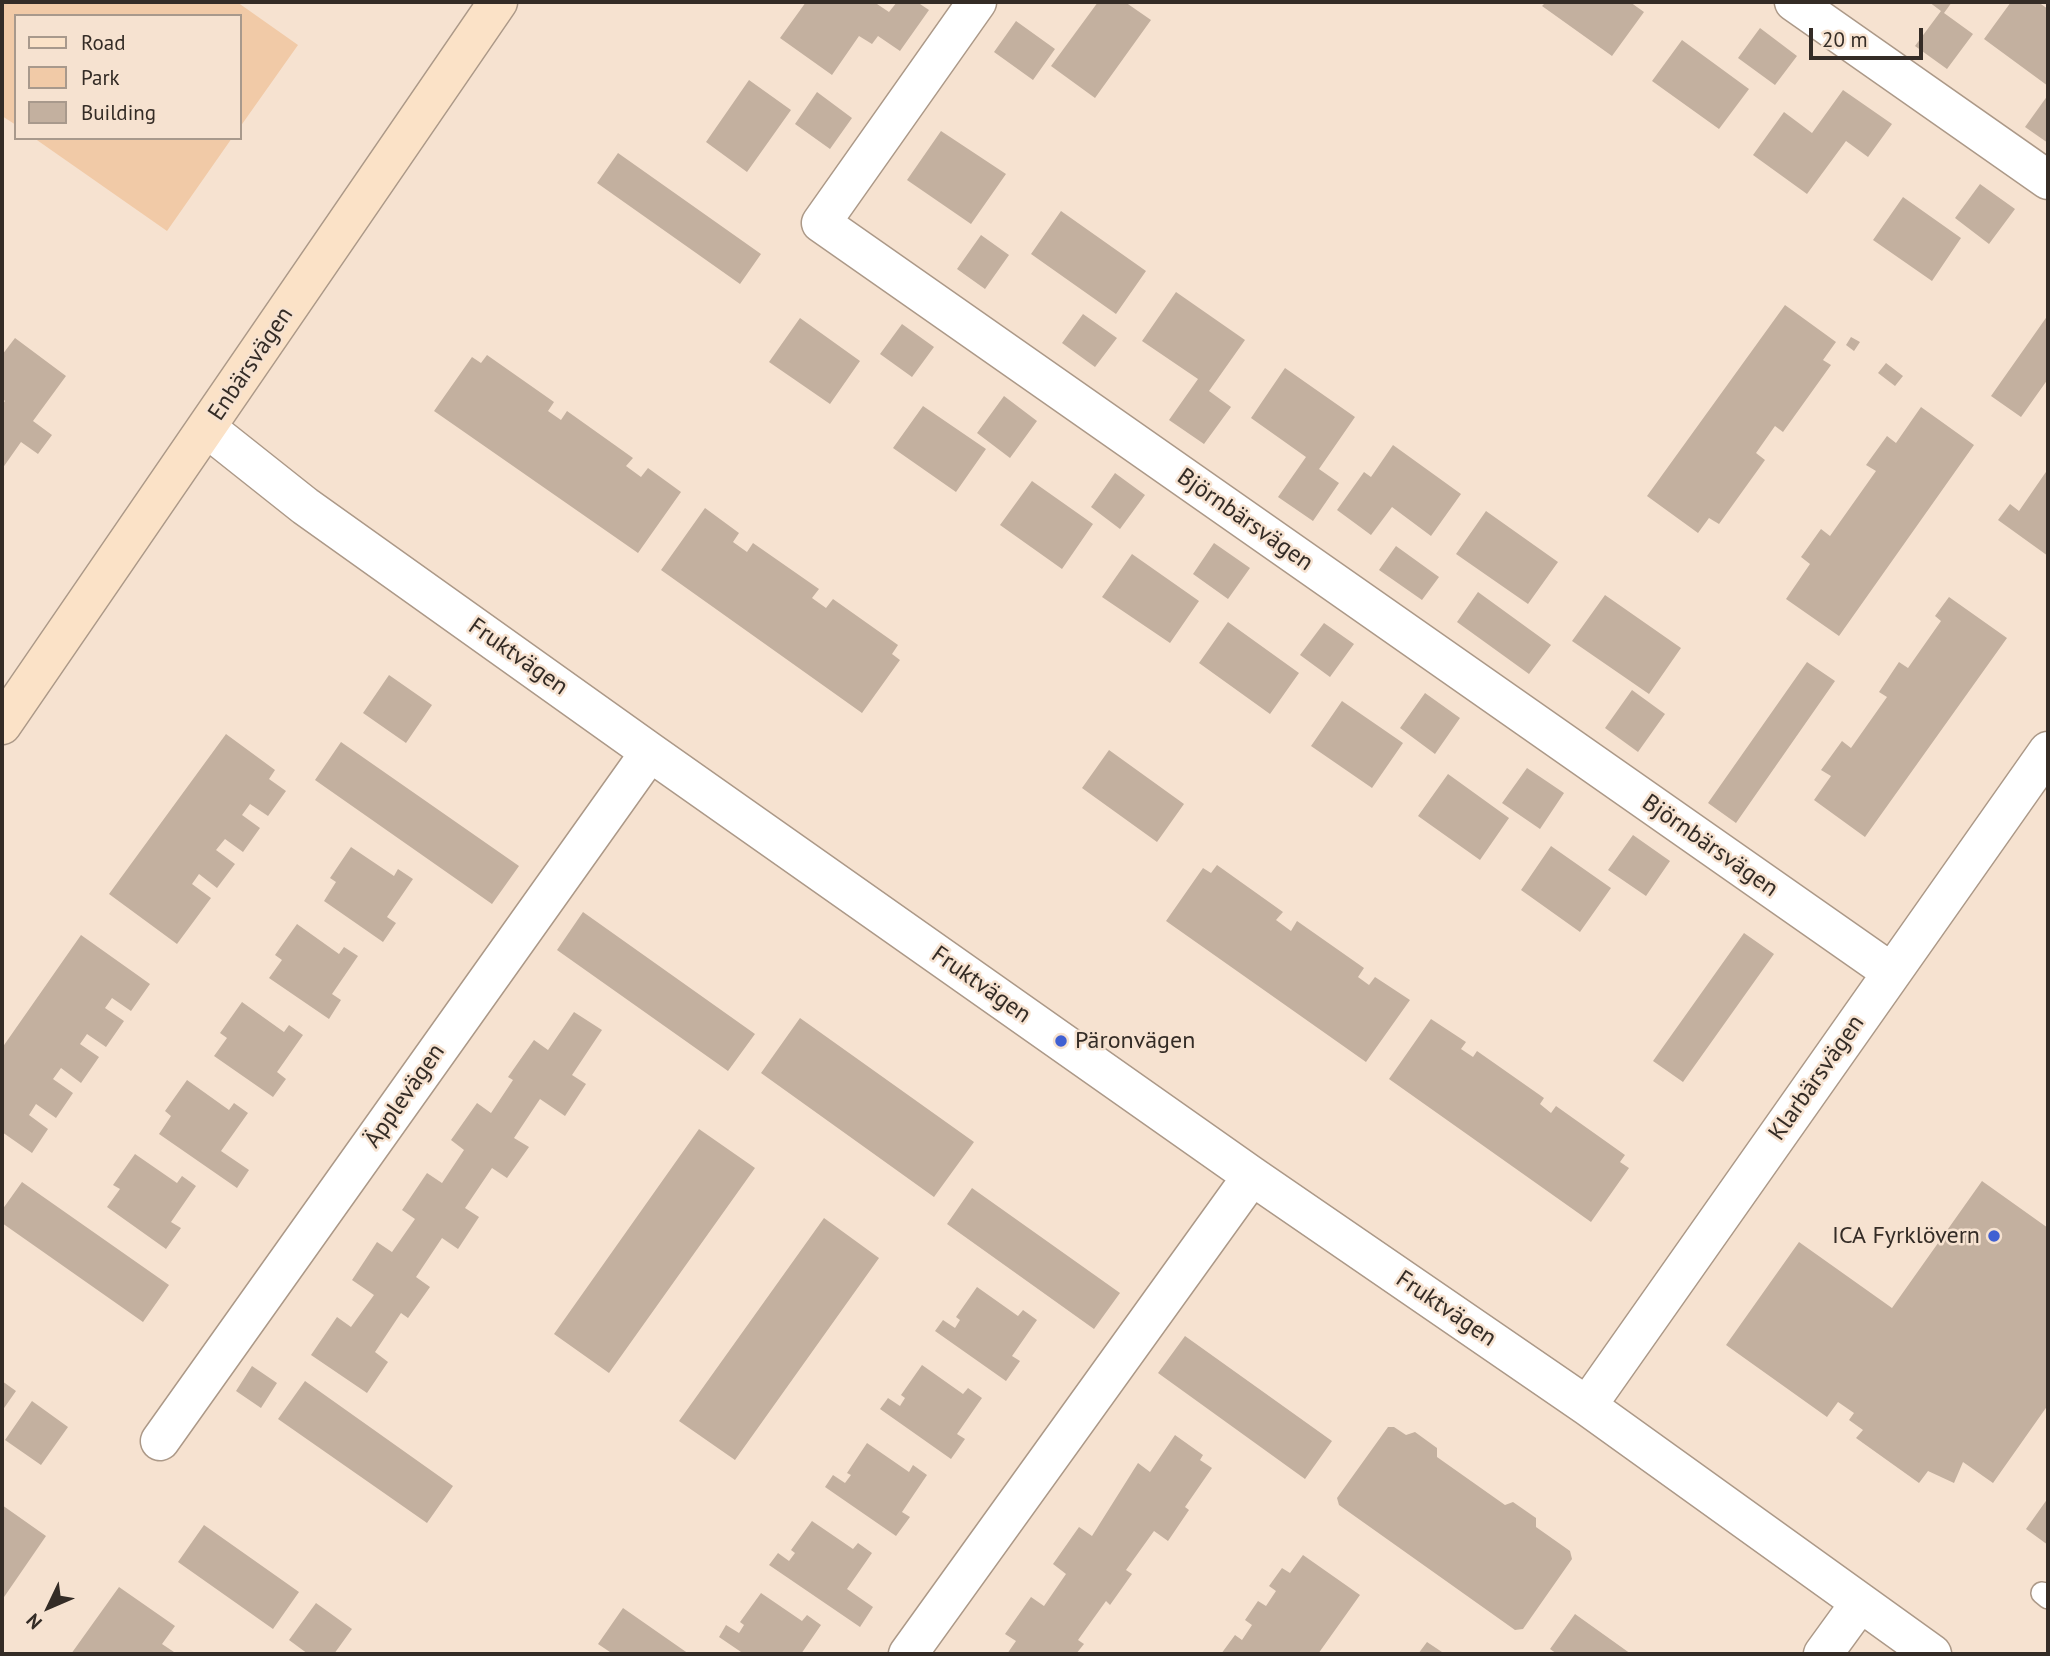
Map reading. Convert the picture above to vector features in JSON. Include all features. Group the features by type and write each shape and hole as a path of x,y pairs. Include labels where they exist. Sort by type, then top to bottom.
{"street":[{"name":"Enbärsvägen","path":"2,725 208,429 498,2"},
{"name":"Björnbärsvägen","path":"977,2 821,223 1891,972"},
{"path":"1794,2 2048,180"},
{"name":"Fruktvägen","path":"208,429 306,506 650,751 1252,1176 1587,1406 1932,1654"},
{"name":"Äpplevägen","path":"160,1441 650,751"},
{"name":"Klarbärsvägen","path":"1587,1406 2048,751"},
{"path":"908,1654 1252,1176"},
{"path":"1823,1654 1860,1603"}],"green space":[{"path":"2,2 237,2 298,45 242,124 242,14 14,14 14,124 2,116"},
{"path":"37,140 231,140 167,231"}],"building":[{"path":"806,2 874,2 889,12 897,2 917,2 929,10 900,51 878,36 872,44 859,36 832,75 780,38"},
{"path":"1098,2 1125,2 1151,20 1095,98 1051,66"},
{"path":"1546,2 1630,2 1644,12 1612,56 1542,6"},
{"path":"1929,2 1952,2 1944,13 1973,34 1947,69 1915,46 1941,11"},
{"path":"2011,2 2038,2 2048,9 2048,86 1984,39"},
{"path":"1016,21 1055,49 1033,80 994,52"},
{"path":"1760,28 1797,56 1775,85 1738,58"},
{"path":"1682,40 1749,89 1719,129 1652,81"},
{"path":"749,80 791,110 747,172 706,142"},
{"path":"1843,90 1892,124 1868,157 1846,141 1807,194 1753,155 1784,112 1812,133"},
{"path":"817,92 852,118 830,149 795,124"},
{"path":"2048,95 2048,143 2025,127"},
{"path":"941,131 1006,174 971,224 907,180"},
{"path":"618,153 761,254 740,284 597,183"},
{"path":"1980,184 2015,209 1989,244 1955,218"},
{"path":"1903,197 1961,238 1932,281 1873,240"},
{"path":"1061,211 1146,271 1116,314 1031,254"},
{"path":"981,235 1009,255 985,289 957,269"},
{"path":"1176,292 1245,340 1209,391 1231,407 1204,444 1169,420 1198,379 1142,341"},
{"path":"1785,305 1836,342 1823,360 1831,365 1783,432 1775,426 1756,453 1765,460 1719,524 1709,518 1698,533 1647,496"},
{"path":"1083,314 1117,338 1095,367 1062,343"},
{"path":"2048,315 2048,379 2021,417 1991,396"},
{"path":"800,318 860,361 830,404 769,362"},
{"path":"902,324 934,347 912,377 880,354"},
{"path":"1851,337 1860,342 1854,351 1846,345"},
{"path":"15,338 66,376 33,421 52,435 38,454 21,442 2,469 2,405 5,401 2,398 2,355"},
{"path":"487,355 554,402 548,411 561,420 567,411 633,458 626,466 641,477 648,468 681,492 638,553 434,411 472,357 481,363"},
{"path":"1886,363 1903,376 1895,386 1878,373"},
{"path":"1285,368 1355,417 1319,469 1339,483 1313,521 1278,497 1306,457 1251,418"},
{"path":"1004,396 1037,421 1010,458 977,433"},
{"path":"923,406 986,449 956,492 893,448"},
{"path":"1921,407 1974,445 1839,636 1786,599 1810,564 1801,557 1821,529 1830,536 1876,471 1866,465 1887,436 1896,443"},
{"path":"1393,445 1461,494 1431,536 1392,507 1371,535 1337,510 1364,472 1371,477"},
{"path":"2048,469 2048,556 1998,520 2010,504 2019,511"},
{"path":"1115,473 1145,495 1120,529 1091,507"},
{"path":"1032,481 1093,524 1062,569 1000,525"},
{"path":"705,508 739,533 733,542 747,552 753,543 819,589 812,598 826,608 833,599 898,645 892,654 900,660 862,713 661,570"},
{"path":"1486,511 1558,562 1528,604 1456,554"},
{"path":"1214,543 1250,568 1228,599 1193,574"},
{"path":"1396,546 1439,577 1422,600 1379,570"},
{"path":"1132,554 1199,601 1170,643 1102,597"},
{"path":"1478,592 1551,645 1529,674 1457,622"},
{"path":"1605,595 1681,648 1649,694 1572,641"},
{"path":"1949,597 2007,638 1865,837 1814,800 1831,776 1821,770 1842,741 1851,748 1887,697 1879,692 1899,662 1908,668 1941,621 1935,616"},
{"path":"1228,622 1299,673 1270,714 1199,663"},
{"path":"1324,623 1354,644 1330,677 1300,655"},
{"path":"1807,662 1835,681 1736,823 1708,803"},
{"path":"389,675 432,705 406,743 363,713"},
{"path":"1632,690 1665,714 1638,752 1605,728"},
{"path":"1425,693 1460,718 1435,754 1400,728"},
{"path":"1342,701 1403,743 1372,788 1311,746"},
{"path":"226,734 275,770 269,779 286,791 268,816 250,804 242,815 260,828 243,852 225,839 216,850 235,864 217,888 199,874 192,884 211,898 177,944 109,894"},
{"path":"341,742 519,866 492,904 315,780"},
{"path":"1109,750 1184,804 1157,842 1082,788"},
{"path":"1527,768 1564,793 1540,829 1502,803"},
{"path":"1448,774 1509,818 1480,860 1418,816"},
{"path":"1633,835 1670,861 1646,896 1608,870"},
{"path":"1551,846 1611,888 1580,932 1521,890"},
{"path":"351,847 394,876 398,869 413,879 387,917 396,923 383,942 324,901 336,882 330,878"},
{"path":"1217,865 1283,912 1276,920 1291,931 1297,921 1364,968 1358,977 1369,985 1375,977 1410,1000 1366,1062 1166,921 1203,868 1211,873"},
{"path":"583,912 755,1034 728,1071 557,950"},
{"path":"297,924 339,954 344,947 358,956 332,994 341,1000 329,1019 269,978 282,960 275,955"},
{"path":"1744,933 1774,954 1683,1082 1653,1061"},
{"path":"81,935 150,984 131,1011 112,998 105,1008 124,1021 106,1047 87,1034 80,1044 99,1057 81,1083 61,1068 53,1079 73,1093 56,1118 36,1104 29,1115 48,1129 32,1153 2,1132 2,1048"},
{"path":"242,1002 284,1032 289,1025 303,1035 277,1072 286,1079 273,1097 214,1056 227,1038 220,1033"},
{"path":"574,1012 602,1030 572,1075 586,1084 565,1116 540,1099 514,1138 529,1147 507,1178 492,1168 465,1208 479,1217 458,1249 442,1238 416,1277 430,1287 408,1318 401,1313 375,1352 388,1362 367,1393 311,1355 337,1317 351,1327 374,1295 352,1280 377,1242 392,1252 415,1219 402,1210 427,1173 442,1183 464,1150 451,1140 477,1103 491,1113 513,1080 508,1077 534,1040 548,1050"},
{"path":"800,1018 974,1142 934,1197 761,1073"},
{"path":"1431,1019 1466,1042 1461,1049 1473,1057 1477,1051 1544,1098 1540,1104 1551,1113 1556,1106 1625,1155 1620,1162 1629,1168 1591,1222 1389,1079"},
{"path":"187,1080 229,1110 234,1103 248,1113 221,1151 249,1170 237,1188 159,1134 171,1116 165,1111"},
{"path":"699,1129 755,1168 609,1373 554,1334"},
{"path":"135,1154 177,1183 182,1176 196,1186 171,1222 181,1228 166,1249 107,1207 120,1189 113,1185"},
{"path":"1982,1181 2048,1228 2048,1405 1993,1483 1963,1462 1954,1483 1928,1471 1919,1483 1856,1438 1863,1430 1849,1420 1854,1413 1838,1402 1827,1417 1726,1345 1799,1242 1892,1308"},
{"path":"22,1182 169,1285 143,1322 2,1223 2,1210"},
{"path":"972,1188 1120,1293 1094,1329 947,1224"},
{"path":"824,1218 879,1258 735,1460 679,1421"},
{"path":"977,1287 1018,1316 1023,1310 1037,1320 1012,1356 1020,1361 1006,1381 935,1331 943,1320 955,1328 960,1320 956,1317"},
{"path":"1185,1336 1332,1441 1305,1479 1158,1373"},
{"path":"922,1365 963,1394 968,1388 982,1398 957,1434 965,1439 951,1459 880,1409 888,1398 900,1406 905,1398 901,1395"},
{"path":"252,1366 277,1383 261,1408 236,1391"},
{"path":"2,1381 16,1391 2,1411"},
{"path":"305,1381 453,1486 427,1523 278,1419"},
{"path":"32,1401 68,1427 41,1465 5,1440"},
{"path":"1388,1427 1394,1427 1406,1435 1415,1432 1437,1448 1437,1457 1505,1505 1513,1502 1536,1518 1536,1527 1570,1551 1572,1559 1523,1629 1515,1630 1339,1505 1337,1498"},
{"path":"1175,1435 1203,1455 1200,1460 1212,1468 1185,1507 1189,1510 1168,1541 1154,1531 1126,1570 1132,1574 1110,1605 1106,1601 1078,1640 1084,1644 1076,1654 1007,1654 1016,1641 1005,1634 1031,1597 1044,1606 1066,1574 1053,1564 1079,1527 1092,1536 1138,1463 1150,1472"},
{"path":"867,1443 909,1472 913,1465 927,1475 902,1512 910,1517 896,1536 825,1487 833,1475 845,1483 851,1475 847,1473"},
{"path":"2048,1498 2048,1545 2026,1529"},
{"path":"2,1505 46,1536 2,1600"},
{"path":"812,1521 853,1549 858,1543 872,1553 847,1589 873,1607 860,1627 769,1565 778,1553 789,1561 795,1553 791,1550"},
{"path":"204,1525 299,1592 273,1629 178,1562"},
{"path":"1303,1555 1360,1595 1318,1654 1221,1654 1235,1635 1242,1640 1252,1625 1245,1620 1258,1601 1266,1606 1276,1591 1269,1586 1282,1568 1290,1573"},
{"path":"119,1587 175,1626 162,1644 177,1654 71,1654"},
{"path":"761,1593 802,1621 807,1615 821,1625 801,1654 744,1654 719,1637 726,1625 739,1633 744,1625 740,1622"},
{"path":"316,1603 352,1629 334,1654 308,1654 289,1640"},
{"path":"623,1608 689,1654 613,1654 598,1644"},
{"path":"1575,1614 1631,1654 1557,1654 1550,1649"},
{"path":"1427,1642 1445,1654 1418,1654"}],"place":[{"name":"Päronvägen","path":"1061,1041"},
{"name":"ICA Fyrklövern","path":"1994,1236"}]}
